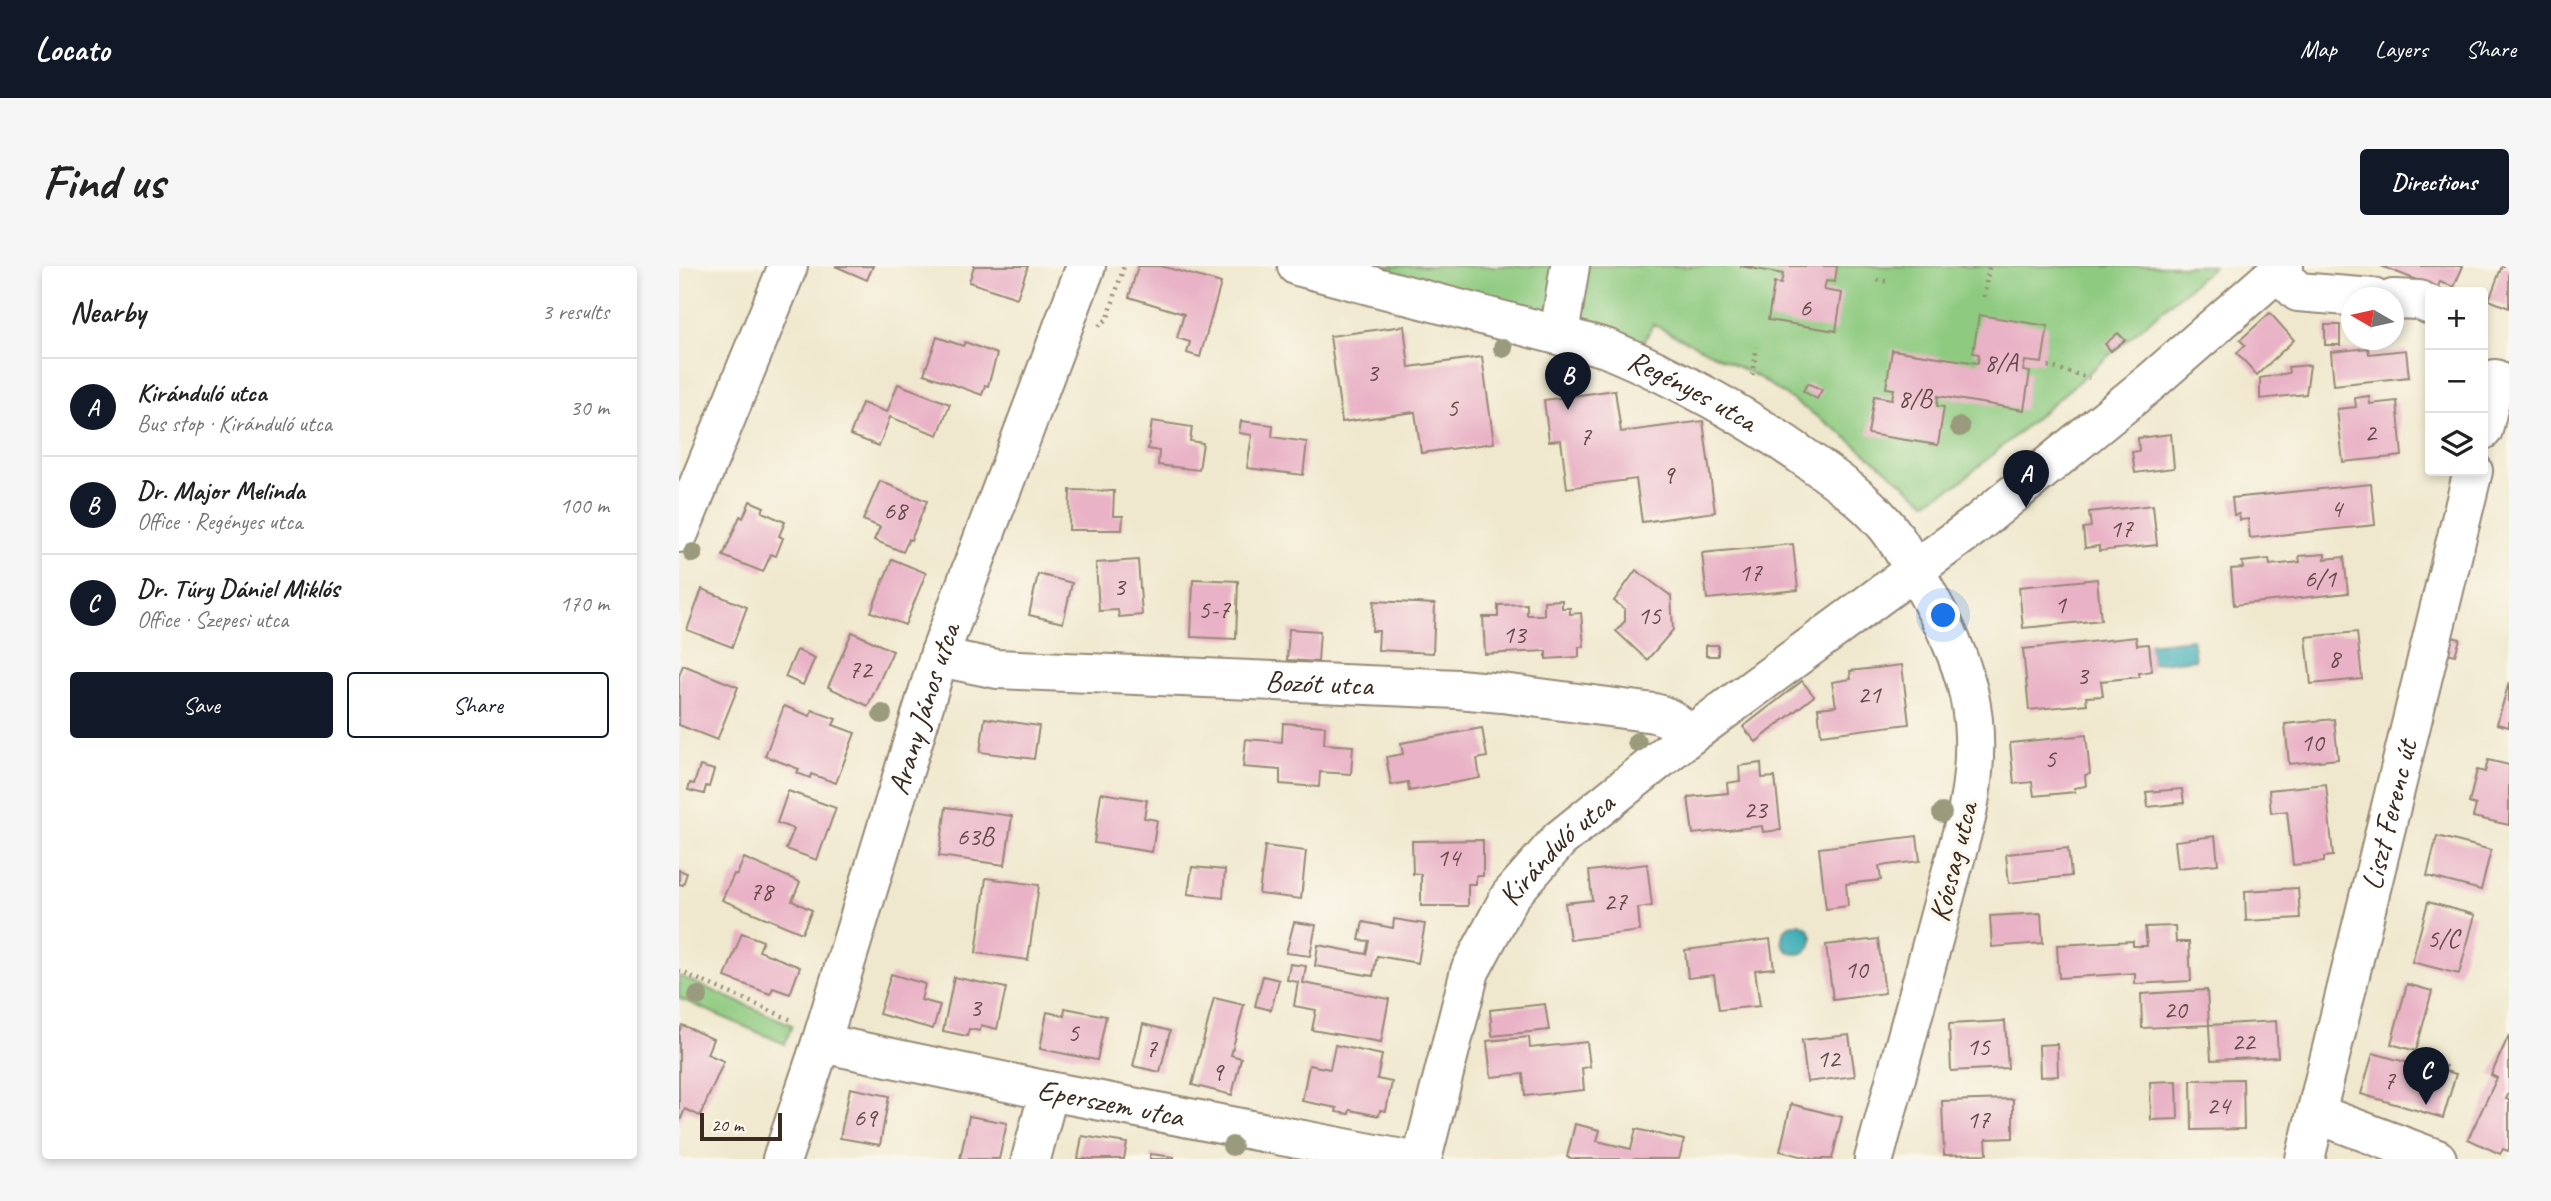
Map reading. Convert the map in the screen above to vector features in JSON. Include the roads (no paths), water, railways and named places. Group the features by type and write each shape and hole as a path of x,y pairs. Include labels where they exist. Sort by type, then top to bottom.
{"street":[{"path":"679,533 787,266"},
{"name":"Arany János utca","path":"782,1159 822,1038 940,653 1086,266"},
{"name":"Regényes utca","path":"1297,266 1606,348 1642,363 1745,416 1824,472 1883,521 1898,541 1914,571"},
{"path":"1559,335 1570,266"},
{"path":"2281,269 2298,292 2341,295"},
{"name":"Kiránduló utca","path":"1422,1159 1470,971 1510,895 1560,839 1689,736 1973,527 2151,382 2281,269"},
{"path":"2404,299 2425,302"},
{"path":"2487,413 2496,380"},
{"name":"Liszt Ferenc út","path":"2305,1159 2472,476"},
{"name":"Kócsag utca","path":"1874,1159 1966,818 1974,781 1976,752 1973,712 1966,680 1942,620 1914,571"},
{"name":"Bozót utca","path":"940,653 958,661 997,668 1502,693 1654,713 1669,717 1689,736"},
{"name":"Eperszem utca","path":"822,1038 1049,1091 1402,1159"},
{"path":"1031,1159 1049,1091"},
{"path":"2317,1114 2437,1159"}],"water":[{"path":"2192,639 2195,659 2151,664 2149,644"},
{"path":"1797,924 1808,928 1812,939 1808,950 1797,954 1786,950 1782,939 1786,928"}],"place":[{"name":"Dr. Major Melinda","path":"1568,410"},
{"name":"Kiránduló utca","path":"2026,508"},
{"name":"Dr. Túry Dániel Miklós","path":"2426,1105"}]}
